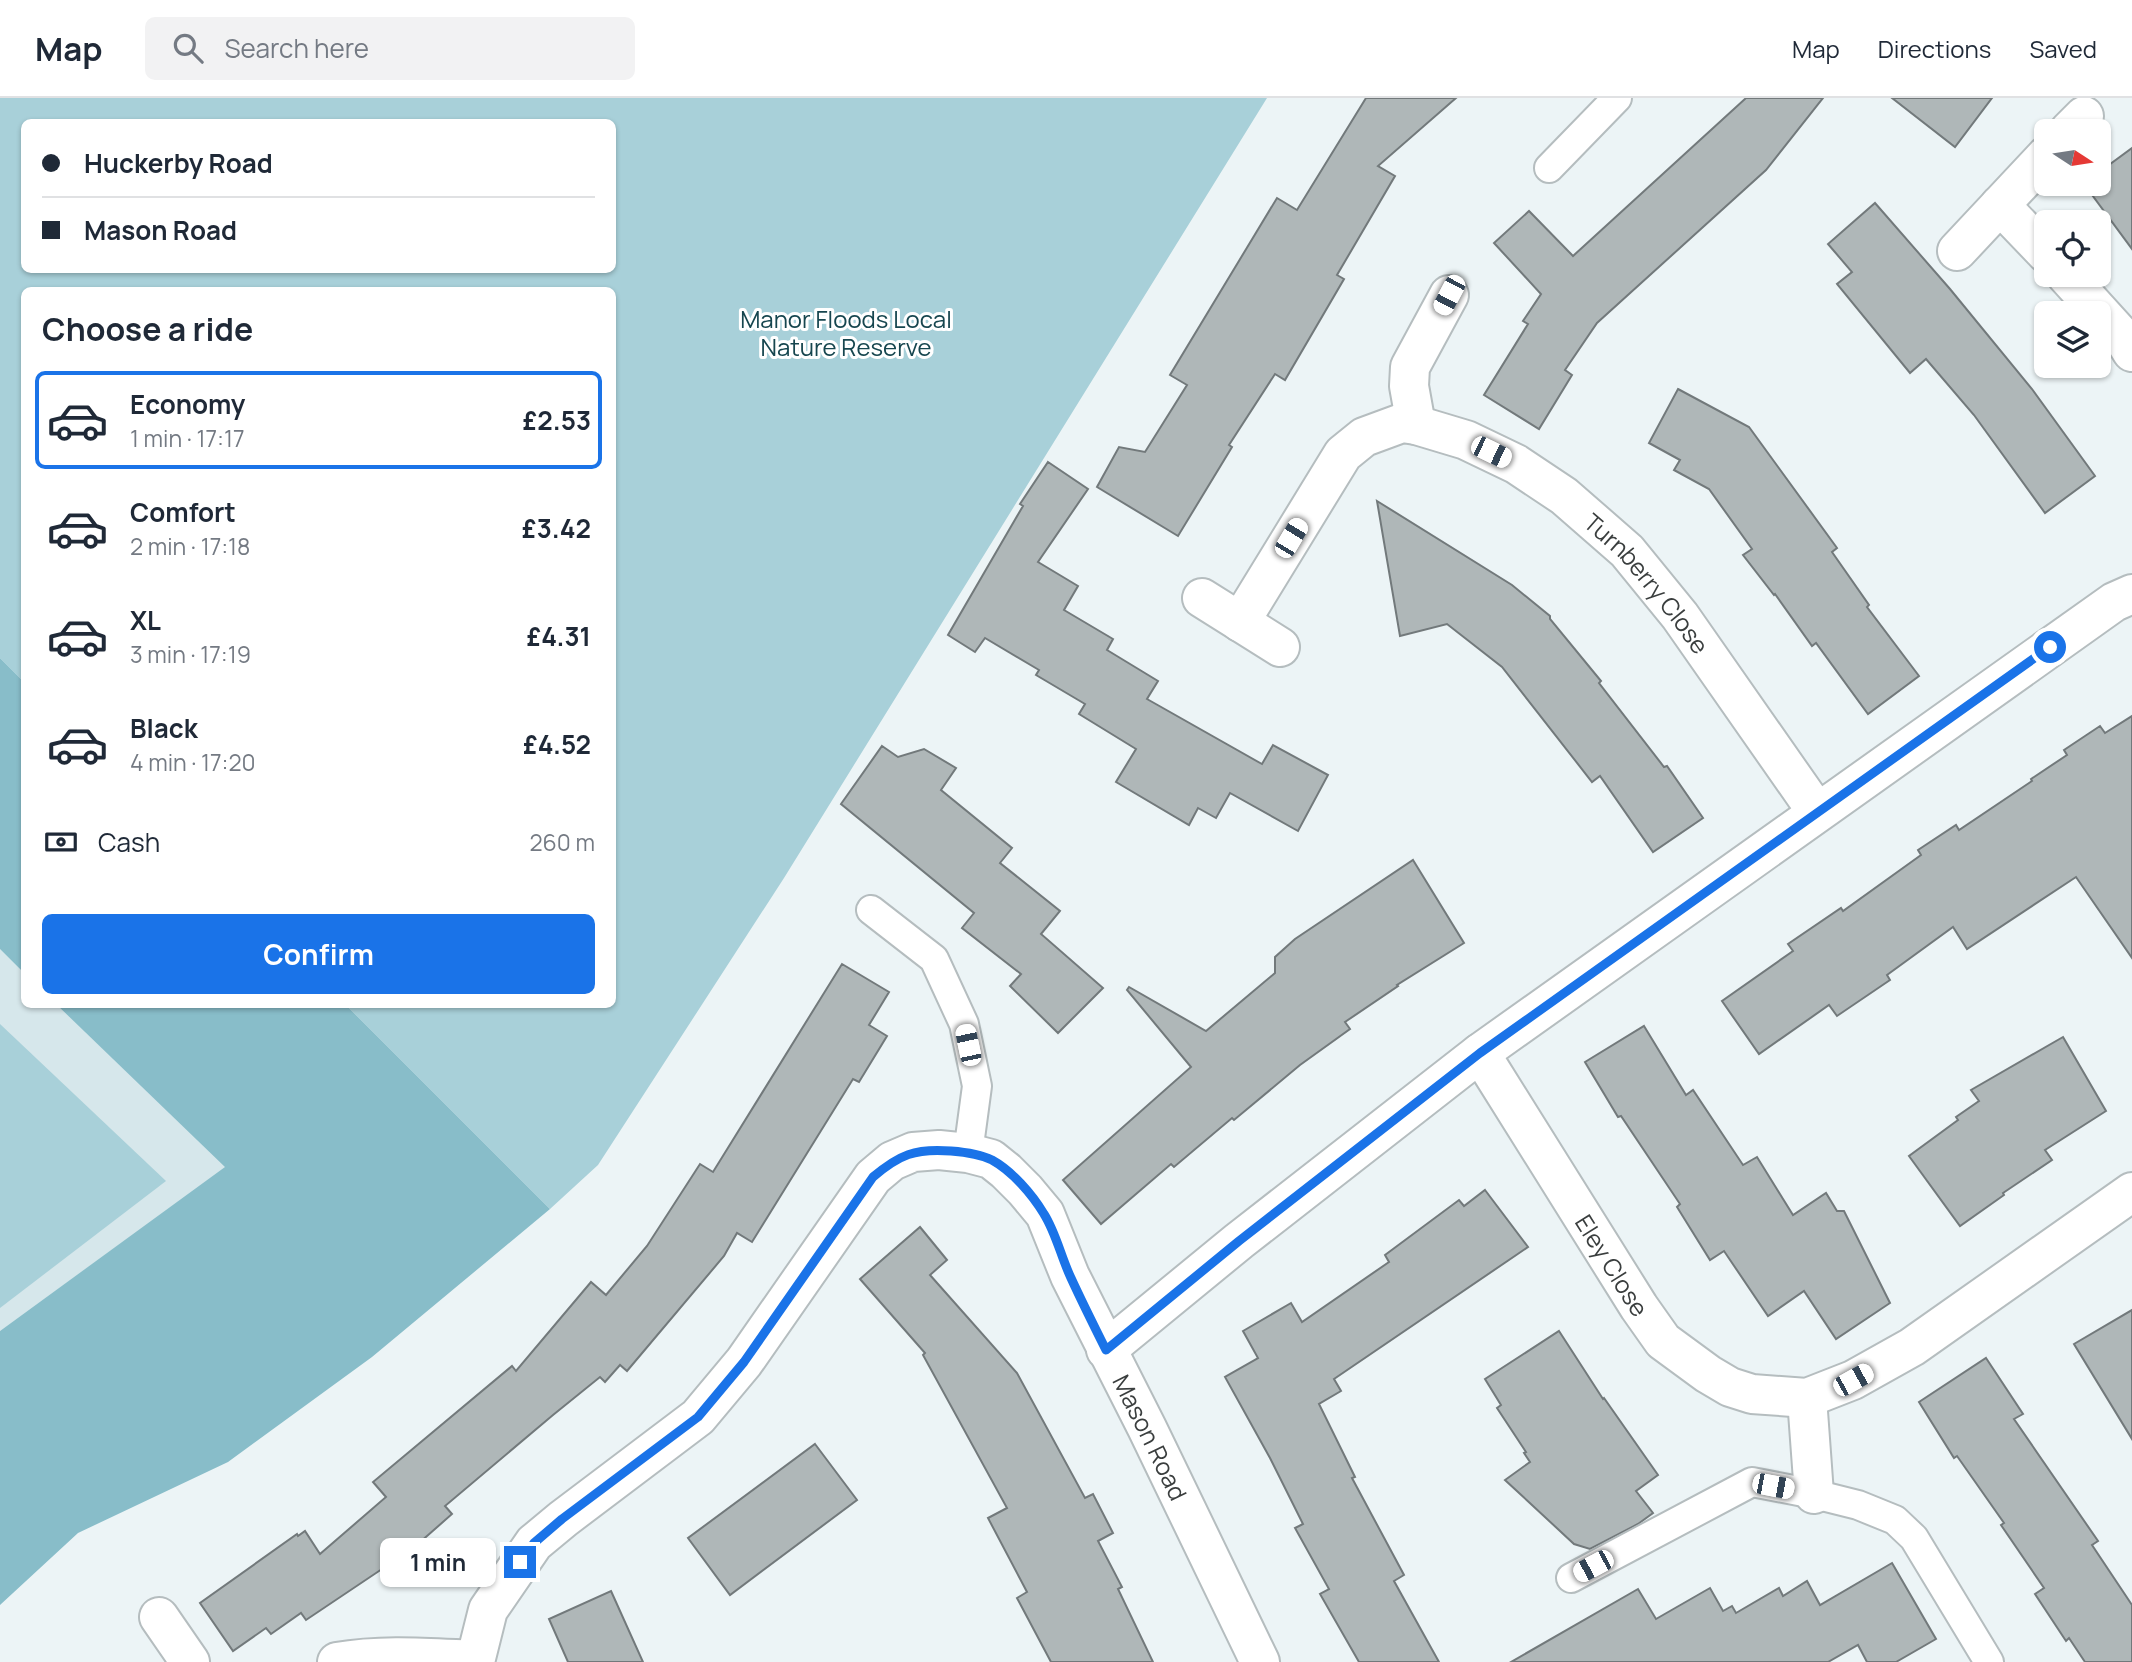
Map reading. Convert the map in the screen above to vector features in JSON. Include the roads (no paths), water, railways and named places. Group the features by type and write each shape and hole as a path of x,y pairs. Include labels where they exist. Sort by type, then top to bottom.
{"street":[{"path":"1957,251 2034,169"},
{"path":"2000,205 2034,240"},
{"path":"2077,287 2124,339 2132,352"},
{"path":"1416,425 1409,386 1410,368 1449,295"},
{"name":"Turnberry Close","path":"1240,622 1343,454 1364,437 1402,423 1466,440 1516,464 1563,496 1627,551 1680,616 1817,813"},
{"path":"1106,1350 1239,1241 1480,1053 2114,602 2132,594"},
{"path":"1202,598 1280,647"},
{"name":"Eley Close","path":"1480,1053 1663,1341 1708,1374 1730,1387 1752,1394 1807,1398 1853,1380 1912,1348 2132,1192"},
{"name":"Mason Road","path":"337,1662 400,1656 475,1661 488,1610 534,1543 698,1417 744,1362 873,1177 892,1161 913,1152 939,1150 991,1159 1025,1190 1045,1214 1070,1276 1260,1662"},
{"path":"1807,1398 1814,1494"},
{"path":"159,1617 190,1662"}],"lane":[{"path":"1549,168 1617,98"},
{"path":"871,910 934,959 964,1024 977,1086 968,1153"},
{"path":"1570,1578 1752,1482 1814,1494 1858,1505 1895,1520 1914,1538 1989,1662"}],"park label":[{"name":"Manor Floods Local Nature Reserve","path":"846,332"}]}
